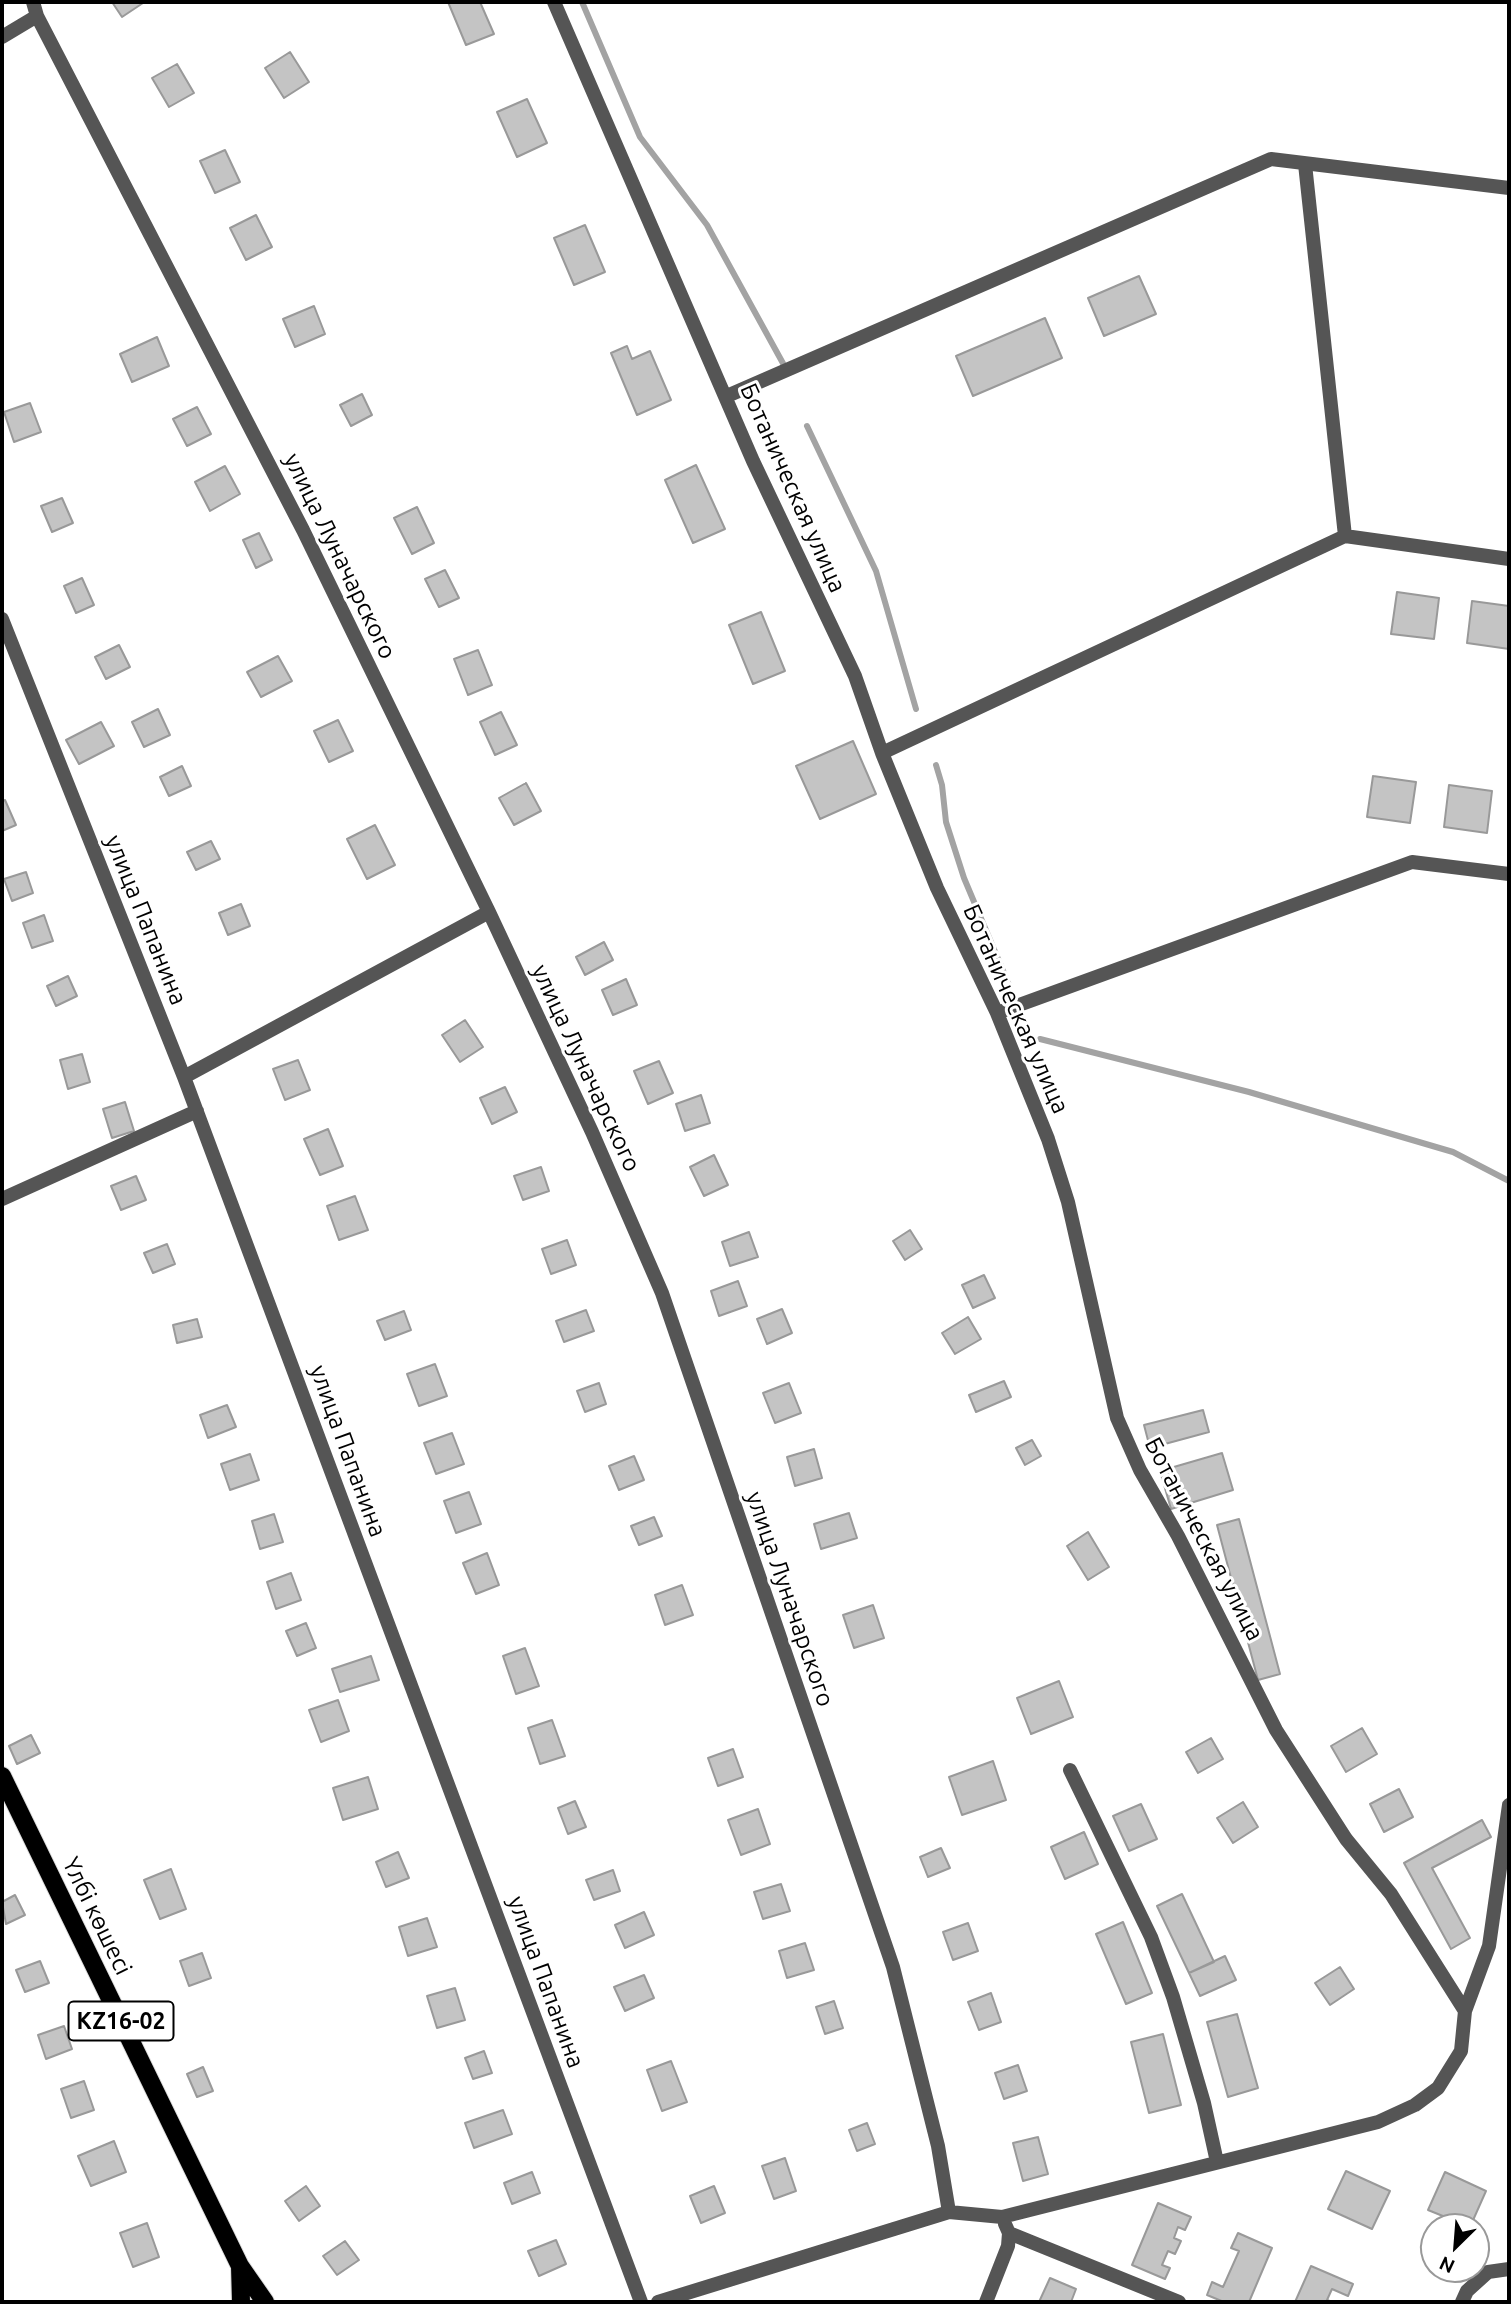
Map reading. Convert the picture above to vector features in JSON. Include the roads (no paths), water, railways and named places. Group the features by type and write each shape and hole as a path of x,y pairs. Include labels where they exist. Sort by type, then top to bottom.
{"main road":[{"name":"Үлбі көшесі","path":"2,1776 240,2266"},
{"name":"KZ16-02","path":"240,2266 241,2302"},
{"name":"KZ16-02","path":"240,2266 265,2302"}],"street":[{"name":"Ботаническая улица","path":"554,2 753,461 855,676 882,753 937,888 997,1013 1060,1177 1117,1418 1140,1470 1178,1536 1276,1730 1346,1839 1391,1894 1465,2011"},
{"path":"2,37 35,9"},
{"name":"улица Луначарского","path":"35,9 303,530 489,912 592,1132 662,1293 893,1966 938,2146 949,2212"},
{"path":"727,396 1271,159 1509,188"},
{"path":"1305,164 1345,536"},
{"path":"882,753 1345,536 1509,559"},
{"name":"улица Папанина","path":"2,619 197,1111 641,2302"},
{"path":"997,1013 1412,862 1509,874"},
{"path":"184,1077 489,912"},
{"path":"2,1199 197,1111"},
{"path":"1070,1770 1156,1949 1200,2089 1216,2162"},
{"path":"659,2302 949,2212 1002,2217 1378,2122 1415,2105 1437,2088 1461,2050 1465,2011 1489,1946 1509,1805"},
{"path":"986,2302 1003,2259 1009,2232 1002,2217"},
{"path":"1009,2232 1179,2302"},
{"path":"1462,2302 1467,2291 1488,2272 1509,2269"}],"waterway":[{"path":"582,2 640,137 707,225 785,367"},
{"path":"807,426 876,571 916,709"},
{"path":"936,765 942,785 946,822 964,878 1009,985"},
{"path":"1040,1039 1249,1092 1453,1152 1509,1181"}]}
